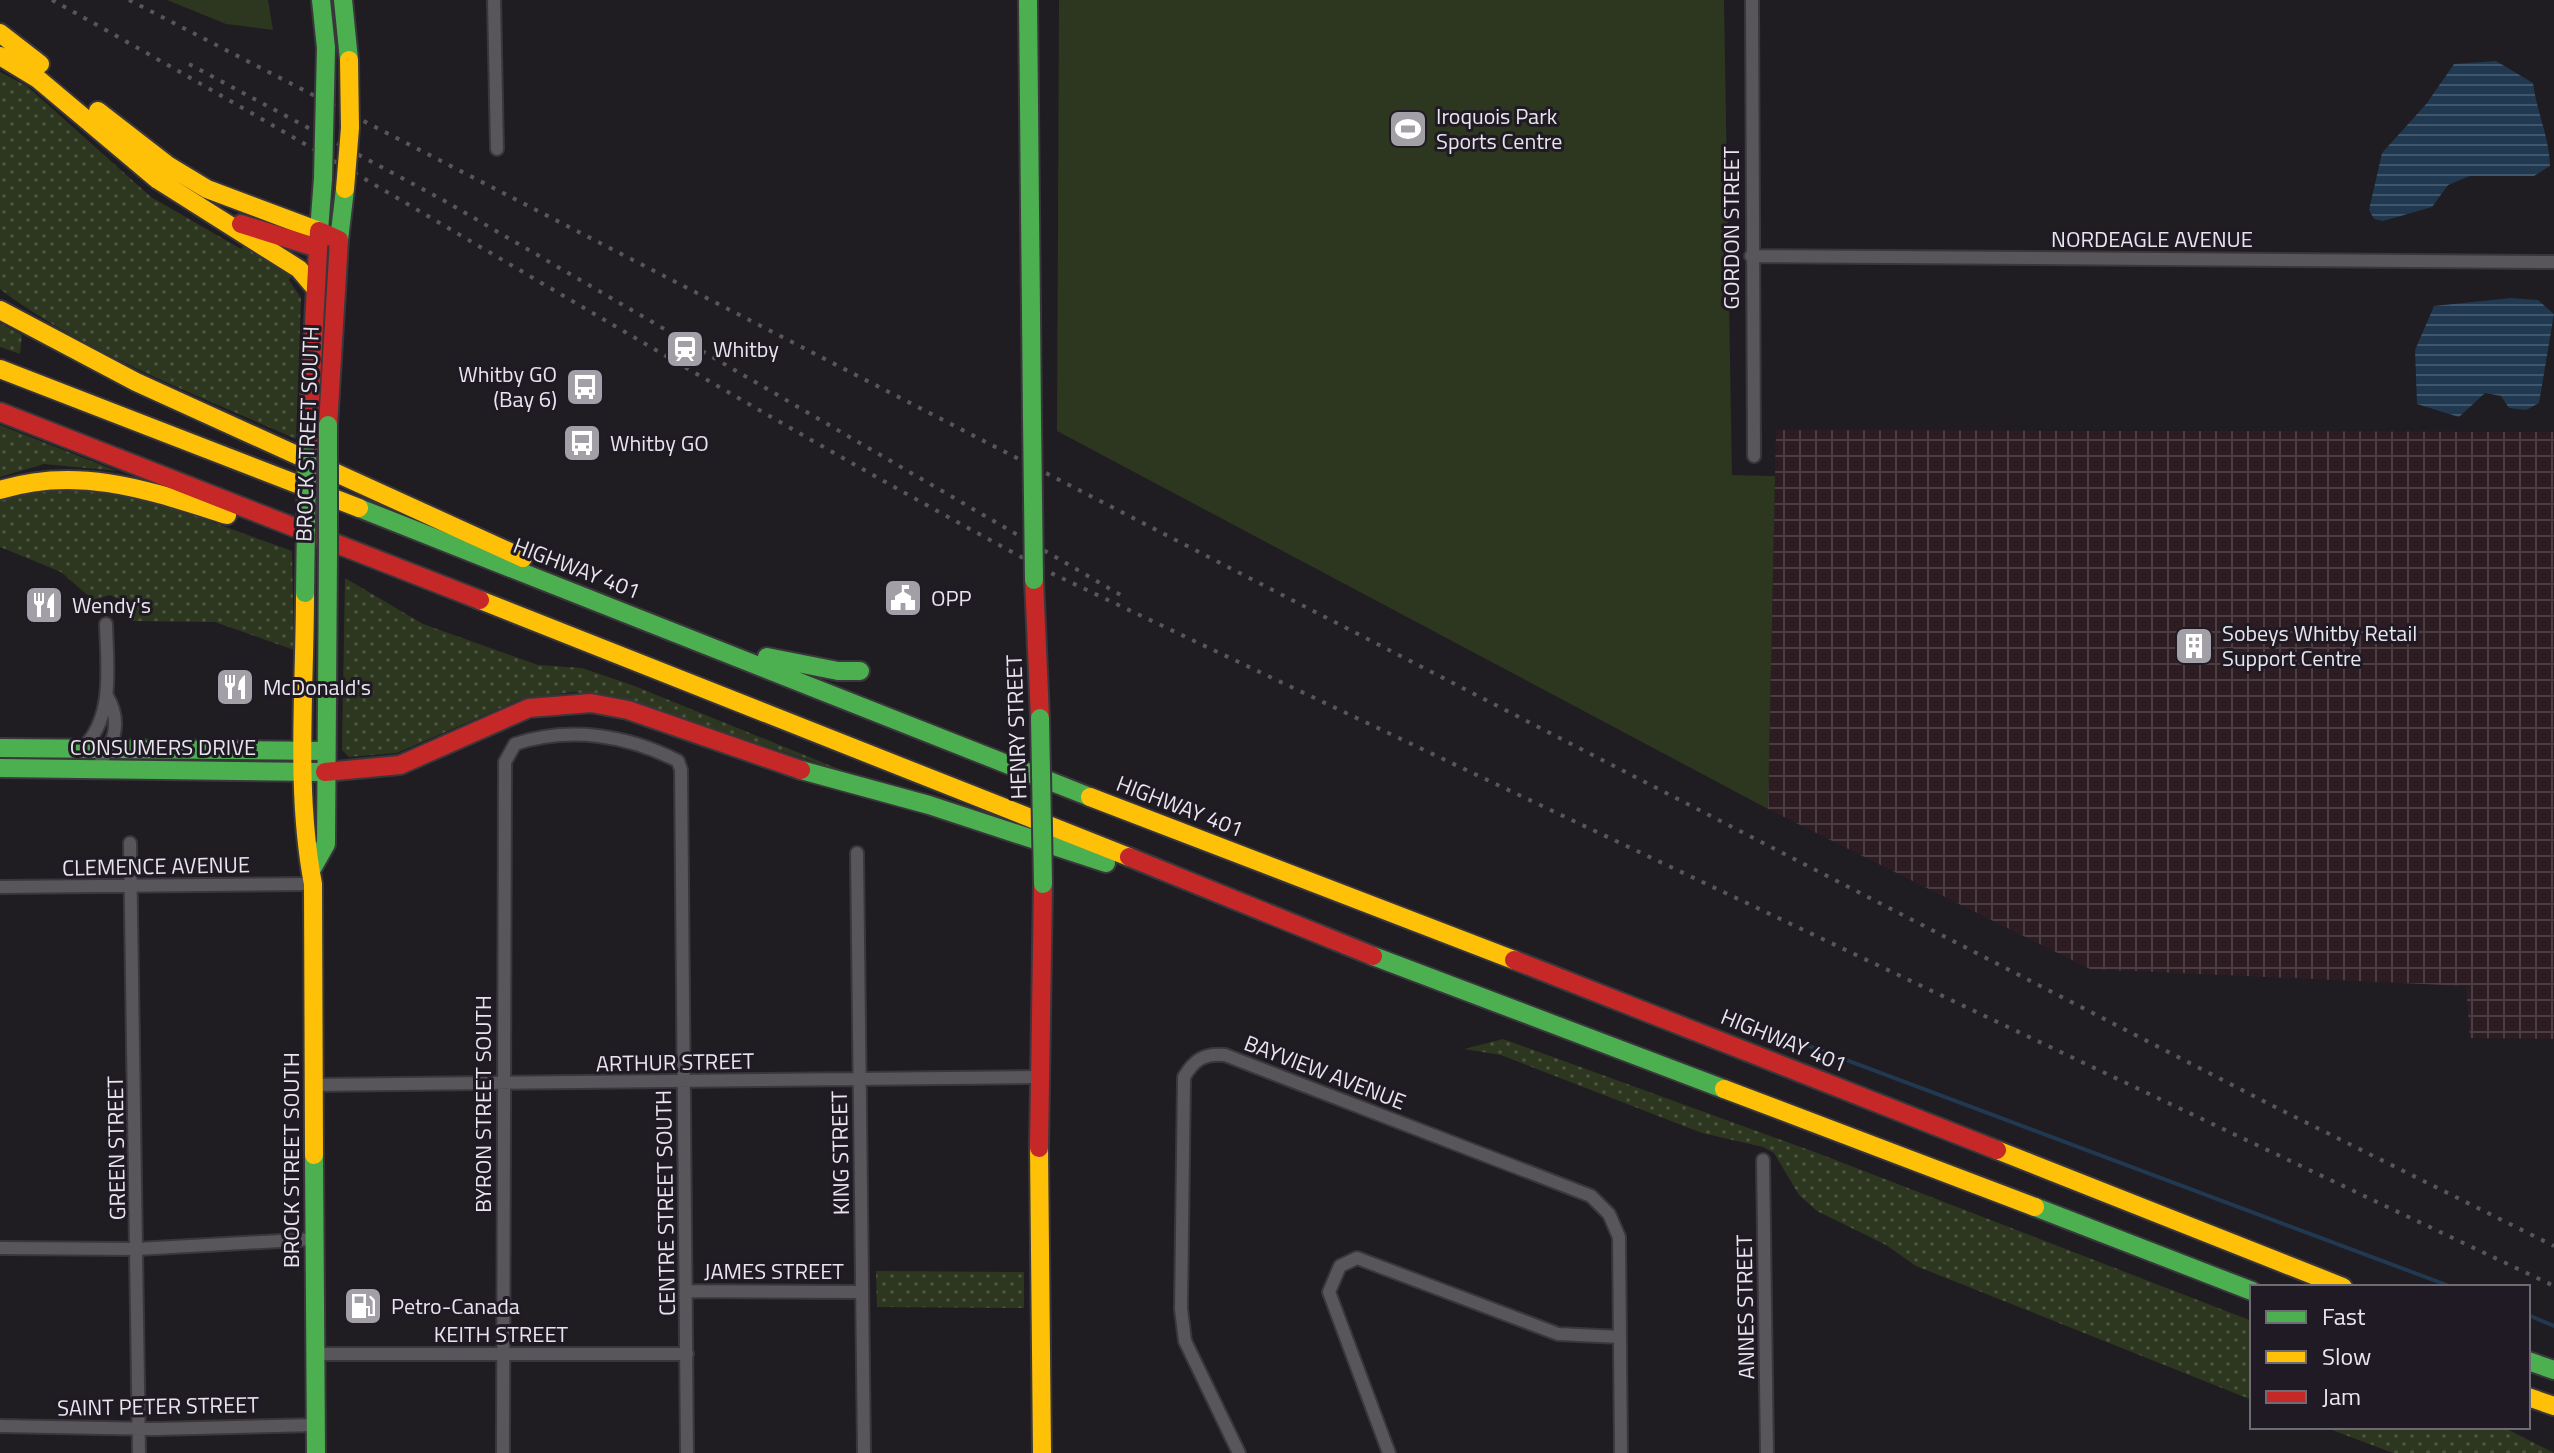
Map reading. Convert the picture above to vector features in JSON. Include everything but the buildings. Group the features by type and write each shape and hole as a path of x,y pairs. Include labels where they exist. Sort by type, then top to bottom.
{"main road":[{"name":"BROCK STREET SOUTH","path":"316,1453 313,876 306,847 304,751 307,455 327,114 326,48 321,0"},
{"name":"BROCK STREET SOUTH","path":"313,876 326,844 328,425 338,248 350,128 349,60 343,0"},
{"name":"HENRY STREET","path":"1028,0 1034,580 1043,884 1038,1077 1042,1453"},
{"path":"0,33 169,166 227,199 338,248"},
{"path":"0,56 30,73 146,170 299,269 315,288"},
{"path":"196,205 318,240"},
{"path":"0,310 85,357 278,449 432,515 705,643 838,671 860,671"},
{"name":"HIGHWAY 401","path":"0,369 705,643 972,752 1737,1046 2338,1285"},
{"path":"0,412 960,788 1461,992 1822,1125 2250,1290"},
{"path":"0,490 37,477 58,475 113,482 260,525 564,633"},
{"name":"CONSUMERS DRIVE","path":"0,768 94,772 325,772 400,765 529,708 564,703 608,705 805,771 929,805 1104,862 1461,992"},
{"name":"CONSUMERS DRIVE","path":"0,748 325,751"},
{"path":"2530,1362 2554,1370"},
{"path":"2530,1398 2554,1406"}],"street":[{"path":"494,0 497,149"},
{"name":"GORDON STREET","path":"1752,0 1754,456"},
{"name":"NORDEAGLE AVENUE","path":"1751,256 2554,262"},
{"path":"81,750 98,730 107,696 106,624"},
{"path":"94,772 110,750 116,735 115,709 107,696"},
{"name":"BYRON STREET SOUTH","path":"503,1453 506,756 515,744 554,733 576,733 615,738 678,761"},
{"name":"CENTRE STREET SOUTH","path":"678,761 681,770 687,1453"},
{"name":"GREEN STREET","path":"130,843 139,1453"},
{"name":"KING STREET","path":"857,853 864,1453"},
{"name":"CLEMENCE AVENUE","path":"0,887 129,887 313,876"},
{"name":"BAYVIEW AVENUE","path":"1239,1453 1185,1341 1181,1309 1184,1077 1192,1064 1213,1054 1591,1196 1609,1214 1619,1237 1620,1337"},
{"name":"ARTHUR STREET","path":"313,1085 1038,1077"},
{"name":"ANNES STREET","path":"1763,1160 1767,1453"},
{"path":"0,1248 137,1249 314,1239"},
{"path":"1389,1453 1329,1292 1340,1266 1357,1258 1558,1334 1620,1337 1621,1453"},
{"name":"JAMES STREET","path":"686,1291 861,1292"},
{"name":"KEITH STREET","path":"315,1354 687,1354"},
{"name":"SAINT PETER STREET","path":"0,1426 138,1428 316,1425"}],"shaded area":[{"path":"1776,430 2554,432 2554,1039 2470,1038 2466,986 2090,969 1768,809"}],"green space":[{"path":"167,0 268,0 273,30 226,24"},
{"path":"1059,0 1724,0 1732,475 1775,476 1768,809 1057,431"},
{"path":"0,72 27,86 151,197 241,249 245,244 292,275 289,280 301,298 296,439 104,352 0,289"},
{"path":"0,323 22,335 20,354 0,347"},
{"path":"0,425 117,471 44,464 0,477"},
{"path":"60,482 149,499 292,551 294,650 215,622 130,621 126,602 110,595 93,600 61,572 0,547 0,499"},
{"path":"345,578 423,624 538,665 582,668 632,685 856,776 618,697 573,692 519,700 397,753 349,757 342,750"},
{"path":"1503,1039 1820,1154 2250,1320 2250,1399 1916,1266 1886,1245 1817,1211 1799,1195 1774,1153 1763,1147 1702,1133 1501,1055 1464,1049"},
{"path":"876,1271 1024,1272 1024,1308 877,1307"},
{"path":"2329,1429 2507,1429 2554,1453 2393,1453"}],"water":[{"path":"2496,61 2533,83 2550,166 2534,176 2470,176 2448,185 2432,207 2383,221 2374,219 2369,210 2382,153 2427,103 2454,64"},
{"path":"2511,298 2538,300 2554,314 2539,403 2526,410 2509,408 2501,396 2485,393 2459,417 2417,404 2415,350 2434,306"}],"waterway":[{"path":"1769,1031 2447,1285"},
{"path":"2530,1316 2554,1326"}],"railway":[{"path":"52,0 800,433 1051,573 2554,1286"},
{"path":"129,0 2271,1105 2554,1246"},
{"path":"189,64 443,200 1124,597"}],"traffic: fast":[{"path":"321,0 326,48"},
{"path":"343,0 349,60"},
{"path":"1028,0 1032,418"},
{"path":"323,178 326,48"},
{"path":"319,231 323,178"},
{"path":"339,240 345,189"},
{"path":"1032,418 1034,580"},
{"path":"328,425 328,554"},
{"path":"305,593 307,455"},
{"path":"359,508 1090,797"},
{"path":"313,867 326,844 328,554"},
{"path":"767,657 838,671 860,671"},
{"path":"1040,718 1043,884"},
{"path":"0,748 325,751"},
{"path":"0,768 317,772"},
{"path":"801,770 929,805 1106,863"},
{"path":"1373,956 1724,1089"},
{"path":"314,1155 316,1453"},
{"path":"2035,1207 2250,1290"},
{"path":"2530,1362 2554,1370"}],"traffic: slow":[{"path":"0,33 40,64"},
{"path":"0,56 38,79 158,180 299,269 315,288"},
{"path":"345,189 350,128 349,60"},
{"path":"98,111 169,166 207,189 319,231"},
{"path":"0,310 136,382 523,558"},
{"path":"0,369 359,508"},
{"path":"0,490 58,480 115,484 171,497 227,515"},
{"path":"305,593 302,739 304,812 313,884 314,1155"},
{"path":"480,600 1129,857"},
{"path":"1090,797 1514,960"},
{"path":"1724,1089 2035,1207"},
{"path":"1039,1148 1042,1453"},
{"path":"1997,1150 2338,1285"},
{"path":"2530,1398 2554,1406"}],"traffic: jam":[{"path":"241,224 318,248"},
{"path":"307,455 319,231 339,240 328,425"},
{"path":"0,412 480,600"},
{"path":"1034,580 1040,718"},
{"path":"325,772 400,765 529,708 591,703 628,710 801,770"},
{"path":"1129,857 1373,956"},
{"path":"1039,1148 1043,884"},
{"path":"1514,960 1997,1150"}],"place":[{"name":"Iroquois Park Sports Centre","path":"1408,129"},
{"name":"Whitby","path":"685,349"},
{"name":"Whitby GO (Bay 6)","path":"585,387"},
{"name":"Whitby GO","path":"582,443"},
{"name":"OPP","path":"903,598"},
{"name":"Wendy's","path":"44,605"},
{"name":"Sobeys Whitby Retail Support Centre","path":"2194,646"},
{"name":"McDonald's","path":"235,687"},
{"name":"Petro-Canada","path":"363,1306"}]}
